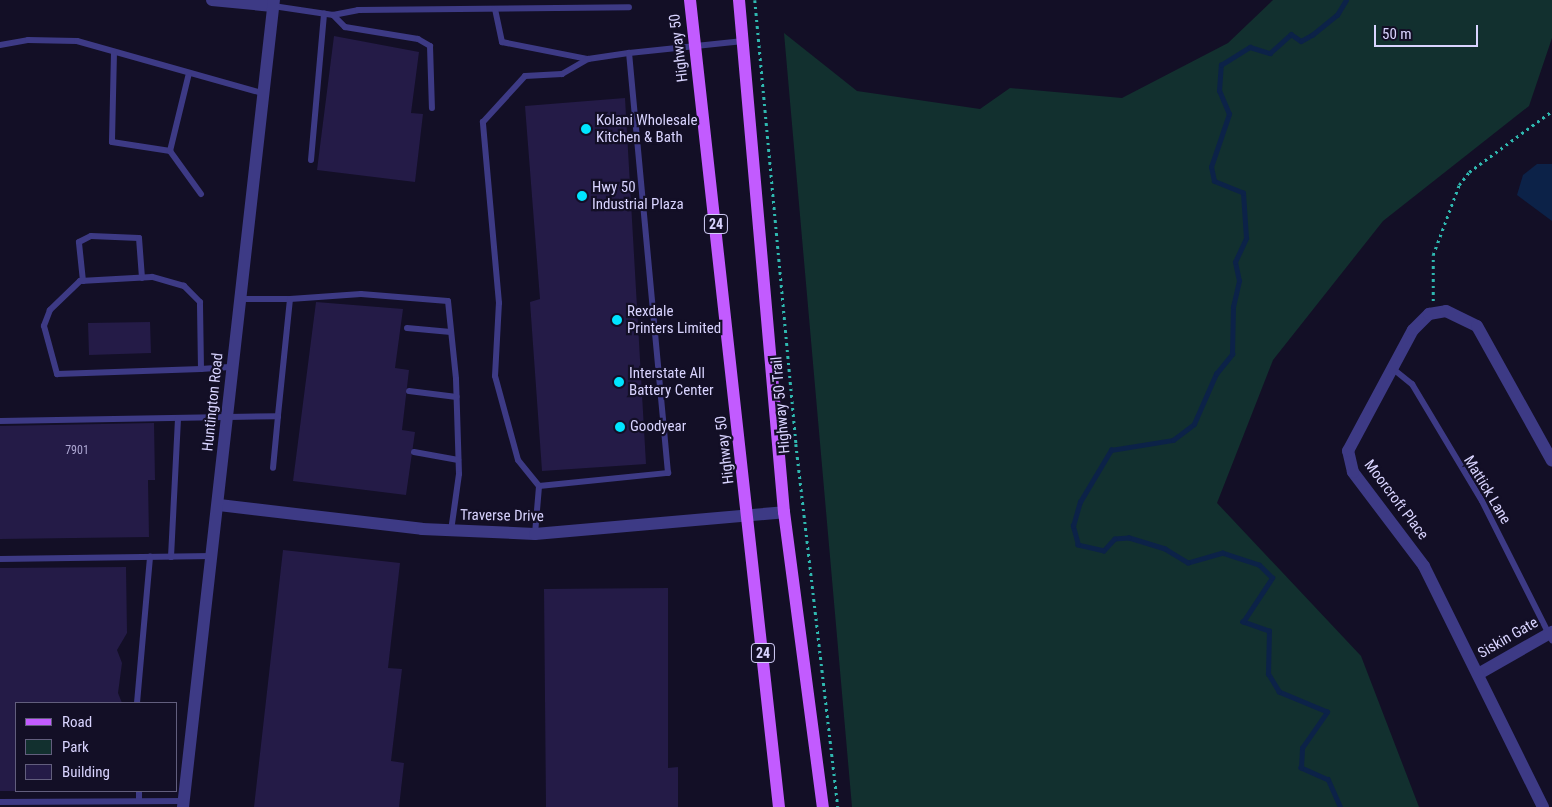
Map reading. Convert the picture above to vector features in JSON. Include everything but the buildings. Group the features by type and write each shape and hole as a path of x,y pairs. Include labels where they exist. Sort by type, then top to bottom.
{"main road":[{"name":"Highway 50","path":"690,0 749,514 779,807"},
{"path":"739,0 784,512 823,807"}],"street":[{"path":"212,0 274,3"},
{"name":"Huntington Road","path":"183,804 219,505 262,93 274,3"},
{"path":"1434,312 1453,311 1476,326 1551,455"},
{"name":"Moorcroft Place","path":"1434,312 1413,330 1351,443 1348,461 1413,547 1480,672 1543,807"},
{"name":"Traverse Drive","path":"219,505 451,531 535,534 784,512"},
{"name":"Siskin Gate","path":"1480,672 1551,635"}],"lane":[{"path":"274,3 333,15 358,10 629,7"},
{"path":"495,8 502,42 588,59 743,41"},
{"path":"311,160 324,14"},
{"path":"333,15 346,27 418,39 430,46 432,108"},
{"path":"0,45 28,40 77,41 262,93"},
{"path":"114,52 112,142 170,151 201,194"},
{"path":"539,486 668,473 629,54"},
{"path":"535,534 539,486 518,460 495,376 499,303 483,122 525,76 562,74 588,59"},
{"path":"170,151 189,73"},
{"path":"83,281 79,242 91,236 139,238 142,278"},
{"path":"201,369 200,302 184,286 142,278 83,281 50,310 44,326 57,374 201,369 233,367"},
{"path":"240,299 290,299 361,294 448,301 457,397 458,460 451,531"},
{"path":"273,468 290,299"},
{"path":"407,328 451,332"},
{"name":"Mattick Lane","path":"1392,368 1412,384 1482,501 1551,635"},
{"path":"409,391 457,397"},
{"path":"0,421 278,416"},
{"path":"171,556 178,418"},
{"path":"414,452 458,460"},
{"path":"0,559 213,556"},
{"path":"137,702 150,557"},
{"path":"139,792 139,802"},
{"path":"0,802 139,802 183,804"}],"path":[{"name":"Highway 50 Trail","path":"755,0 796,444 838,807"},
{"path":"1434,312 1433,255 1460,185 1469,172 1552,111"}],"green space":[{"path":"1273,0 1552,0 1552,38 1529,106 1383,221 1273,360 1217,503 1361,656 1419,807 852,807 784,33 857,91 980,109 1010,88 1122,98 1228,43"}],"water":[{"path":"1537,164 1552,164 1552,221 1517,195 1523,175"}],"waterway":[{"path":"1340,807 1328,780 1301,768 1302,748 1327,712 1279,692 1268,674 1269,631 1243,622 1272,578 1259,565 1223,553 1188,563 1165,549 1129,538 1115,539 1104,551 1078,545 1073,526 1080,502 1111,450 1173,440 1194,424 1216,374 1232,354 1233,307 1239,281 1235,262 1246,238 1243,193 1214,181 1211,167 1229,114 1219,91 1221,65 1250,47 1270,53 1291,34 1301,41 1312,35 1337,15 1346,0"}],"place":[{"name":"Kolani Wholesale Kitchen & Bath","path":"586,129"},
{"name":"Hwy 50 Industrial Plaza","path":"582,196"},
{"name":"Rexdale Printers Limited","path":"617,320"},
{"name":"Interstate All Battery Center","path":"619,382"},
{"name":"Goodyear","path":"620,427"}]}
